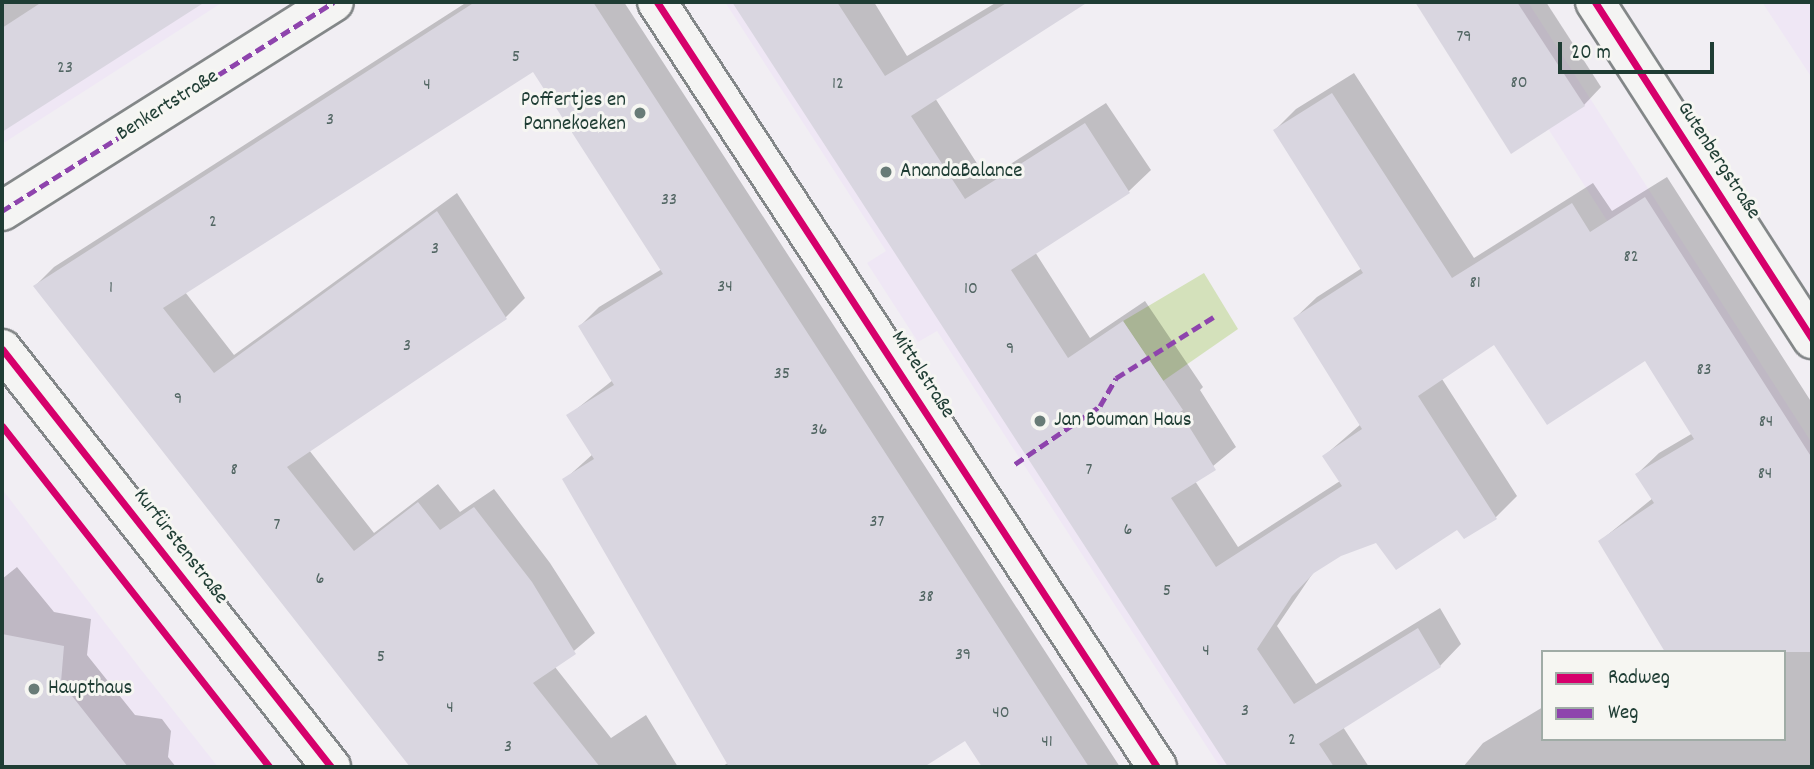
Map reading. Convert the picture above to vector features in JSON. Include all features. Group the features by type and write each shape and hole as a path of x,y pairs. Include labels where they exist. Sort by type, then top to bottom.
{"street":[{"name":"Benkertstraße","path":"2,211 334,2"},
{"name":"Mittelstraße","path":"657,2 1157,767"},
{"name":"Gutenbergstraße","path":"1595,2 1812,339"},
{"name":"Kurfürstenstraße","path":"2,349 331,767"}],"shaded area":[{"path":"93,2 223,2 2,144 2,60"},
{"path":"725,2 787,2 1290,767 1220,767 937,331 918,342 867,263 886,251"},
{"path":"1467,2 1528,2 1812,443 1812,541"},
{"path":"1762,2 1812,2 1812,78"},
{"path":"2,489 139,667 218,767 2,767"}],"green space":[{"path":"1204,273 1238,329 1163,381 1123,321"}],"building":[{"path":"42,2 205,2 2,132 2,28"},
{"path":"475,2 593,2 1089,767 982,767 965,741 924,767 729,767 562,479 594,459 566,415 614,385 578,326 663,274 533,72 163,308 214,373 437,211 507,319 287,467 354,551 418,502 440,530 474,507 532,582 576,654 533,683 600,767 410,767 33,286"},
{"path":"732,2 837,2 885,76 1008,2 1088,2 911,116 965,199 1085,123 1130,193 1011,270 1068,358 1123,321 1183,410 1180,412 1216,470 1171,498 1216,567 1342,486 1322,456 1362,429 1293,318 1363,273 1273,130 1332,93 1452,278 1572,203 1590,232 1645,197 1812,458 1812,652 1664,650 1598,541 1654,503 1635,474 1694,439 1645,361 1547,425 1494,345 1418,396 1497,519 1464,539 1457,530 1396,570 1376,543 1341,556 1314,573 1292,596 1257,649 1294,704 1418,628 1441,667 1319,744 1334,767 1228,767"},
{"path":"1415,2 1517,2 1585,106 1511,154"},
{"name":"Haupthaus","path":"2,634 64,646 61,682 128,767 2,767"}],"marked path":[{"path":"2,211 334,2"},
{"path":"1015,464 1100,406 1116,378 1217,315"}],"cycle path":[{"path":"657,2 1157,767"},
{"path":"1595,2 1812,339"},
{"path":"2,349 331,767"},
{"path":"2,426 269,767"}],"place":[{"name":"Poffertjes en Pannekoeken","path":"640,113"},
{"name":"AnandaBalance","path":"886,172"},
{"name":"Jan Bouman Haus","path":"1040,421"},
{"name":"Haupthaus","path":"34,689"}]}
